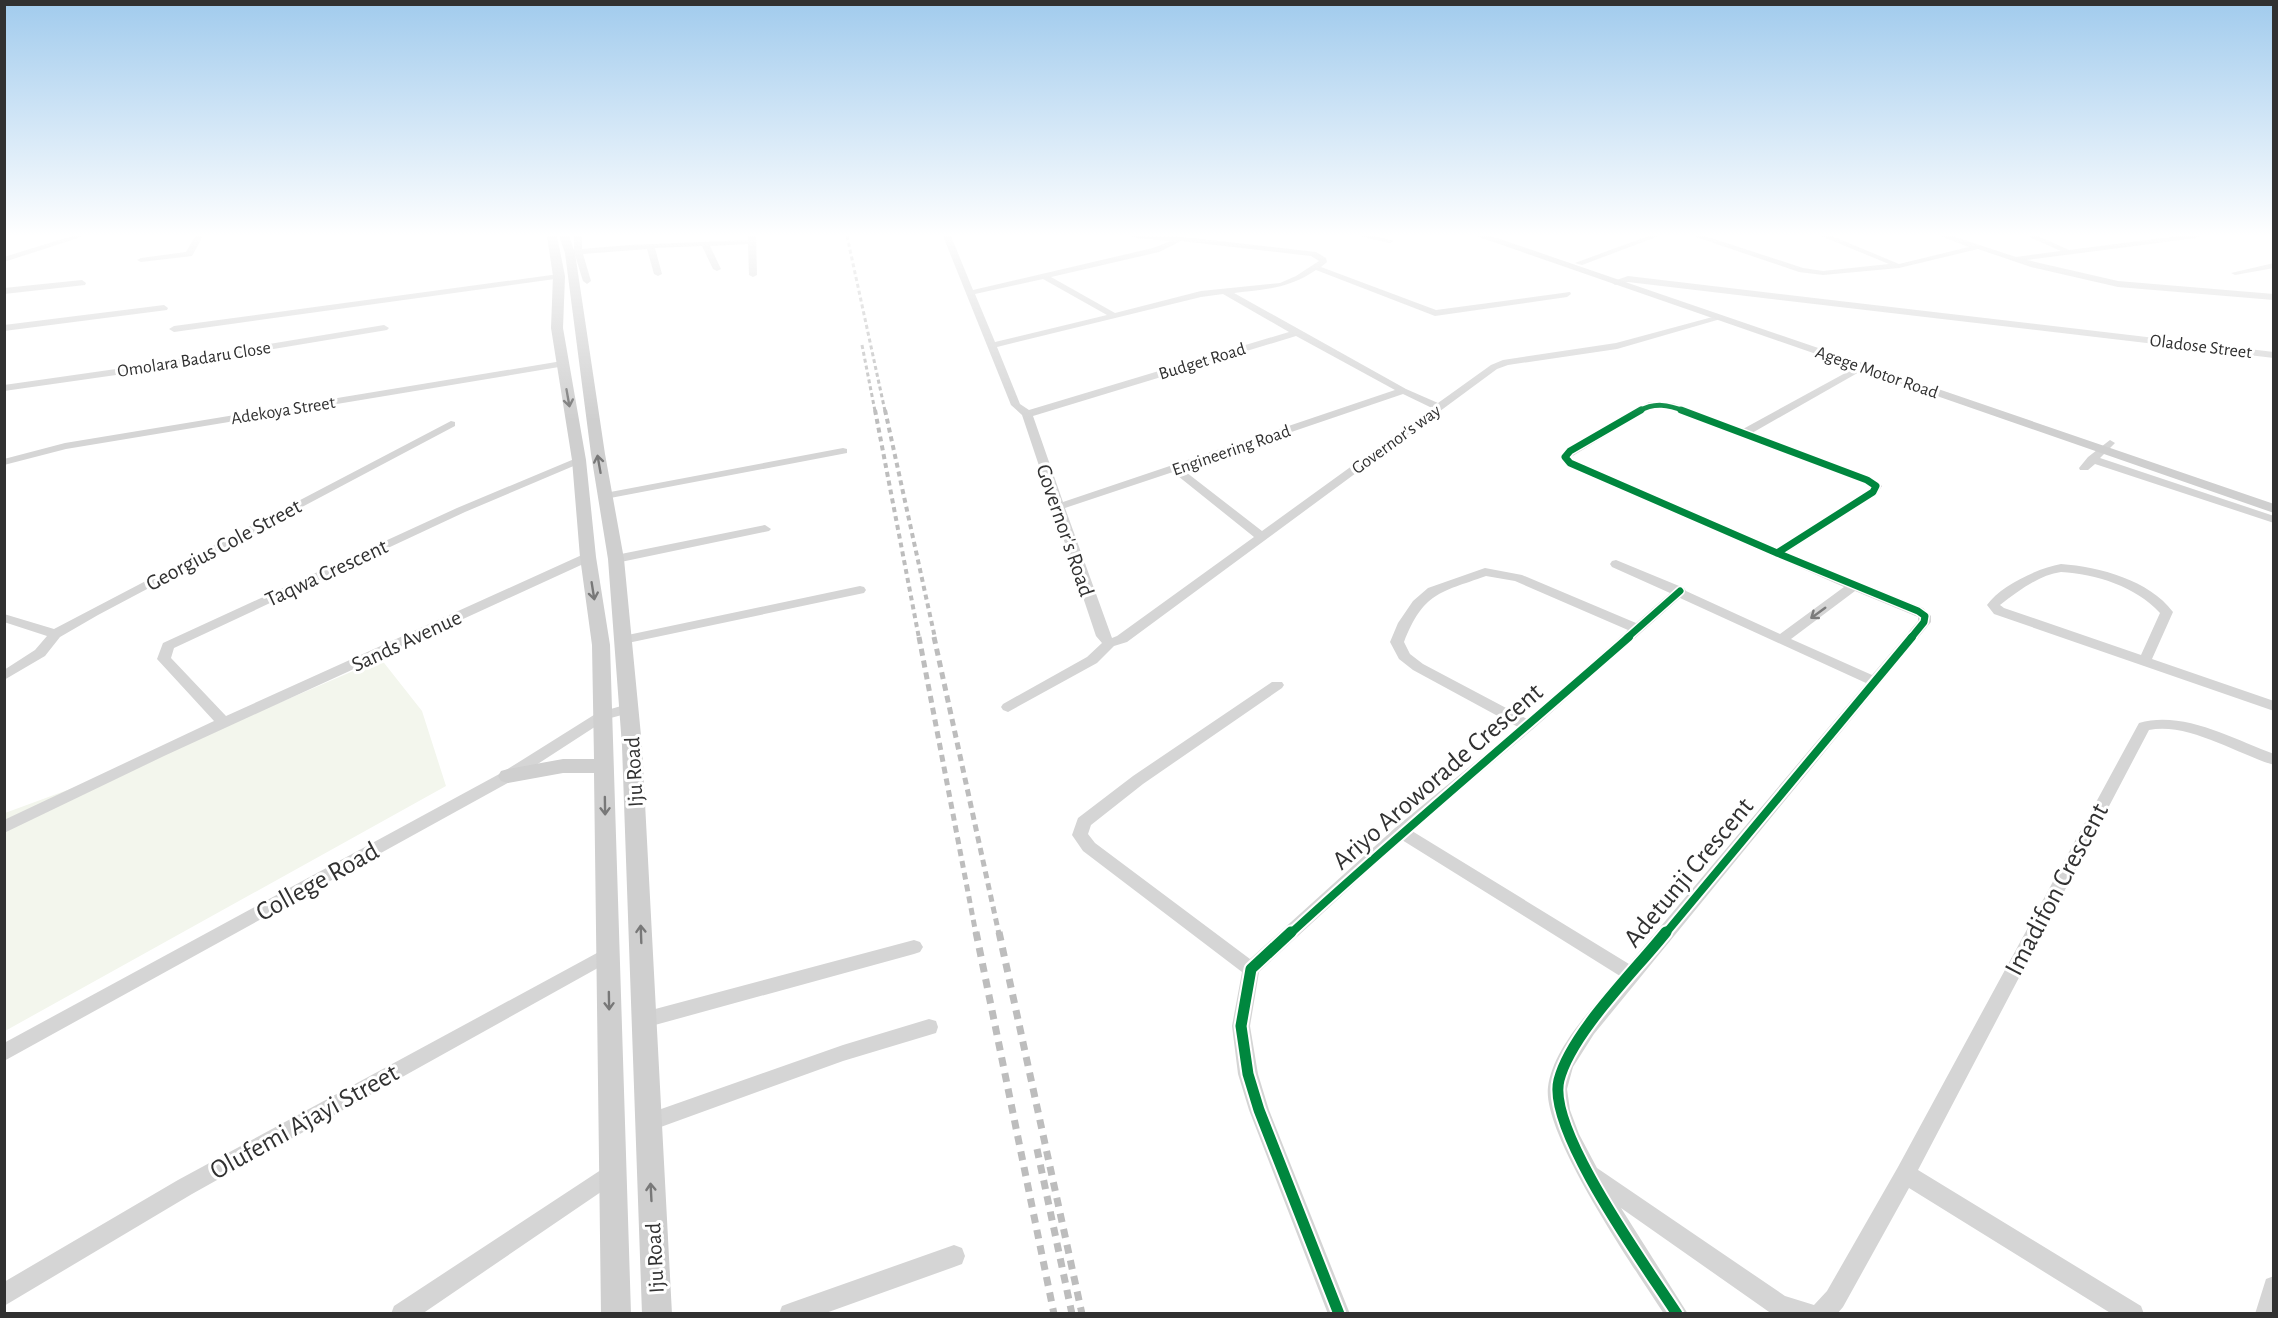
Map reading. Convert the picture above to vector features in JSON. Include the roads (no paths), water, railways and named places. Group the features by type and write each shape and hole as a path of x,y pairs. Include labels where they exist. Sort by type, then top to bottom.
{"main road":[{"name":"Iju Road","path":"558,298 557,328 579,460 588,556 602,645 616,1314"},
{"name":"Iju Road","path":"580,298 605,496 616,559 632,746 657,1314"},
{"name":"Agege Motor Road","path":"1667,298 1863,367 2274,499"},
{"name":"Agege Motor Road","path":"1673,298 2106,446 2274,508"},
{"path":"508,776 563,766 604,766"}],"street":[{"path":"174,329 403,298"},
{"name":"Governor's Road","path":"972,298 1016,405 1027,414 1102,636 1108,643"},
{"path":"1082,298 1115,316"},
{"path":"992,346 1187,298"},
{"name":"Budget Road","path":"1235,298 1297,333"},
{"path":"1394,298 1435,313 1543,298"},
{"name":"Oladose Street","path":"1776,298 2274,355"},
{"path":"4,328 164,308"},
{"path":"1877,309 1882,321"},
{"name":"Governor's way","path":"1008,707 1092,660 1108,643 1122,639 1494,367 1506,362 1617,346 1720,318"},
{"name":"Omolara Badaru Close","path":"4,388 137,369 384,328"},
{"path":"1297,333 1403,391 1439,407"},
{"name":"Budget Road","path":"1027,414 1297,333"},
{"name":"Adekoya Street","path":"4,462 65,446 562,364"},
{"path":"1744,433 1863,367"},
{"name":"Engineering Road","path":"1058,507 1403,391"},
{"name":"Adetunji Crescent","path":"1677,1314 1587,1173 1563,1117 1557,1091 1563,1066 1587,1028 1924,622 1925,616 1918,611 1852,587 1776,554 1651,496 1570,463 1566,458 1570,451 1649,405 1658,403 1744,433 1867,480 1876,486 1873,492 1776,554"},
{"name":"Georgius Cole Street","path":"4,676 40,653 55,634 136,589 451,424"},
{"path":"2084,468 2106,446"},
{"path":"605,496 843,451"},
{"path":"2092,459 2274,520"},
{"name":"Taqwa Crescent","path":"224,723 164,659 168,646 461,510 579,460"},
{"path":"1176,469 1263,538"},
{"path":"616,559 765,529"},
{"name":"Sands Avenue","path":"4,827 588,556"},
{"path":"1616,564 1680,591 1873,681"},
{"path":"2145,661 2167,612 2147,595 2094,572 2076,568 2050,570 1996,601 1993,605 1999,611 2274,706"},
{"path":"1528,726 1418,667 1404,656 1397,642 1405,623 1418,604 1432,591 1485,572 1500,573 1536,585 1638,629"},
{"path":"1783,638 1852,587"},
{"path":"623,640 860,590"},
{"name":"Ariyo Aroworade Crescent","path":"1251,969 1401,832 1528,726 1680,591"},
{"path":"4,618 55,634"},
{"path":"1277,685 1138,780 1084,822 1080,835 1089,847 1251,969 1241,1026 1248,1074 1259,1110 1339,1314"},
{"name":"College Road","path":"4,1053 508,776 602,716 628,709"},
{"name":"Imadifon Crescent","path":"1821,1314 1835,1299 1905,1174 2144,726 2153,722 2171,723 2274,760"},
{"path":"1401,832 1631,974"},
{"path":"645,1020 914,947"},
{"name":"Olufemi Ajayi Street","path":"4,1294 185,1187 608,954"},
{"path":"647,1123 843,1053 929,1027"},
{"path":"402,1314 613,1172"},
{"path":"1587,1173 1780,1306 1810,1314"},
{"path":"1905,1174 2133,1314"},
{"path":"790,1314 954,1256"},
{"path":"2265,1314 2274,1287"}],"railway":[{"path":"860,298 885,411"},
{"path":"862,345 875,411"},
{"path":"875,410 919,638"},
{"path":"885,410 935,638"},
{"path":"919,637 976,934"},
{"path":"934,637 999,934"},
{"path":"976,932 1054,1314"},
{"path":"999,932 1082,1314"},
{"path":"1037,1149 1072,1314"}]}
